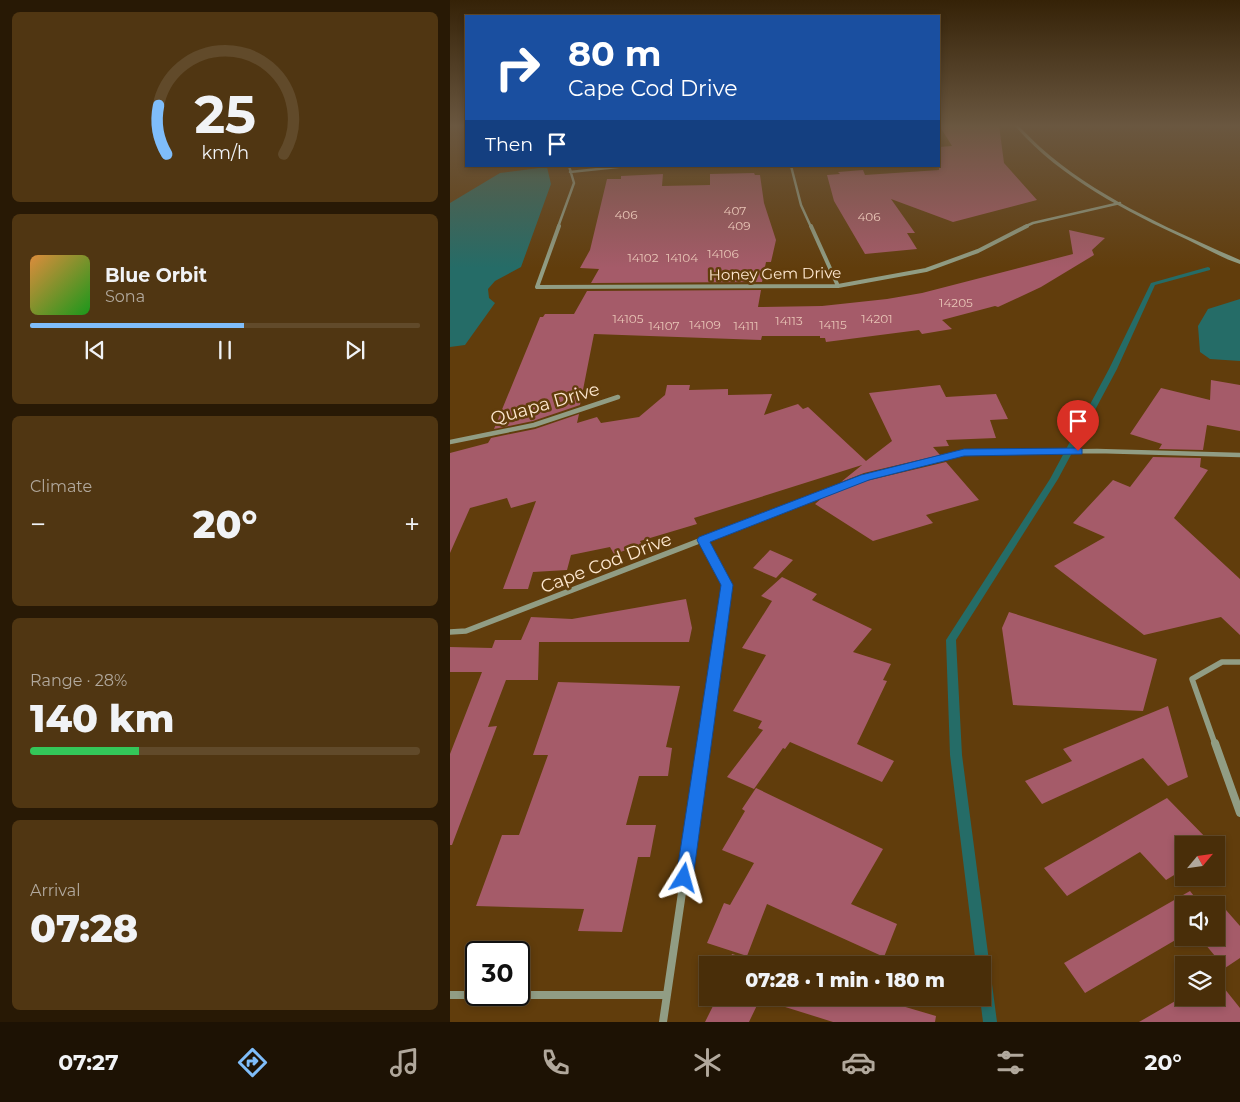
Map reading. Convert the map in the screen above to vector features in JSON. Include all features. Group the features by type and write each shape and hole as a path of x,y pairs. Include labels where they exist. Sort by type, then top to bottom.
{"street":[{"name":"Honey Gem Drive","path":"570,173 574,183 537,287 838,286 926,270 978,251 1033,224 1120,203"},
{"path":"793,173 801,205 838,286"},
{"path":"1071,173 1120,203 1194,242 1240,262"},
{"name":"Quapa Drive","path":"450,442 534,425 618,397"},
{"name":"Cape Cod Drive","path":"450,632 466,632 865,477 964,453 1040,451 1240,455"},
{"path":"663,1022 727,585 703,540"},
{"path":"1240,662 1222,662 1192,679 1240,814"},
{"path":"450,995 465,995"},
{"path":"530,995 667,995"}],"water":[{"path":"500,173 548,173 551,184 521,267 495,281 488,289 489,298 495,303 465,345 450,347 450,203"},
{"path":"1240,299 1240,361 1210,359 1200,352 1198,326 1208,309"}],"building":[{"path":"754,173 755,175 760,175 764,203 776,240 771,262 766,262 762,282 591,283 599,269 580,268 590,250 607,179 621,179 621,176 663,174 662,186 710,185 710,174"},
{"path":"839,173 864,173 865,175 899,173 1013,173 1037,200 953,222 891,199 915,233 907,233 917,249 865,254 834,201 827,175 840,174"},
{"path":"1069,230 1105,238 1092,250 1094,255 1041,287 998,307 995,306 942,320 952,329 922,334 919,330 826,342 825,338 820,338 820,336 762,336 761,340 594,334 580,405 533,421 494,429 540,317 543,317 545,314 574,314 587,291 761,290 758,307 822,306 887,299 922,293 1073,254"},
{"path":"1211,380 1240,385 1240,431 1207,425 1203,450 1159,449 1162,444 1130,434 1161,388 1210,400"},
{"path":"667,385 690,385 689,390 728,389 728,395 772,394 764,415 798,404 803,409 808,407 866,461 892,441 869,393 940,385 946,397 996,394 1008,419 990,420 996,438 946,440 949,446 933,447 940,455 864,473 841,482 862,465 694,518 697,524 640,541 642,545 614,554 610,547 571,555 567,570 533,572 528,589 503,589 536,501 511,508 507,498 470,508 450,553 450,453 488,443 491,438 535,429 579,414 577,423 597,417 601,423 639,417 665,395"},
{"path":"1153,457 1201,458 1200,467 1208,470 1174,518 1240,579 1240,635 1221,617 1144,635 1054,566 1105,537 1073,523 1113,480 1130,487"},
{"path":"946,462 979,500 926,515 933,523 873,541 815,504 822,498 866,481"},
{"path":"770,550 793,560 776,578 753,568"},
{"path":"782,577 817,594 812,600 872,629 853,652 891,664 883,680 887,681 857,744 894,761 882,782 790,742 785,749 783,748 754,789 727,777 763,730 758,728 762,721 733,711 766,655 742,648 772,601 761,596"},
{"path":"686,599 692,628 689,642 539,642 538,680 506,680 488,727 497,726 452,845 450,845 450,754 482,672 450,672 450,647 492,648 495,640 521,640 531,617 572,619"},
{"path":"1009,612 1157,659 1143,711 1013,705 1002,628"},
{"path":"558,682 680,686 666,747 672,748 668,776 639,776 626,825 656,825 650,857 638,857 622,932 578,931 584,909 476,906 502,835 519,835 548,755 533,755"},
{"path":"1168,706 1188,777 1168,786 1143,758 1042,804 1025,781 1072,761 1063,749"},
{"path":"756,788 883,849 851,904 897,924 884,956 767,904 747,956 707,943 724,903 730,905 754,863 722,850 745,811 742,809"},
{"path":"1167,798 1204,836 1175,836 1175,874 1166,880 1140,852 1067,896 1044,868"},
{"path":"1190,891 1194,896 1181,896"},
{"path":"1175,900 1175,940 1085,993 1064,963"},
{"path":"1225,911 1240,926 1240,958 1225,968 1225,956 1215,956 1207,946 1225,946"},
{"path":"1225,989 1240,1008 1240,1022 1139,1022 1175,1001 1175,1006 1225,1006"},
{"path":"713,1006 757,1006 749,1022 705,1022"},
{"path":"782,1006 902,1006 936,1016 935,1022 833,1022"}],"waterway":[{"path":"990,1022 956,755 951,640 1054,479 1113,369 1153,284 1208,269"}],"route":[{"path":"684,878 727,585 703,540 865,477 964,453 1078,451"}]}
